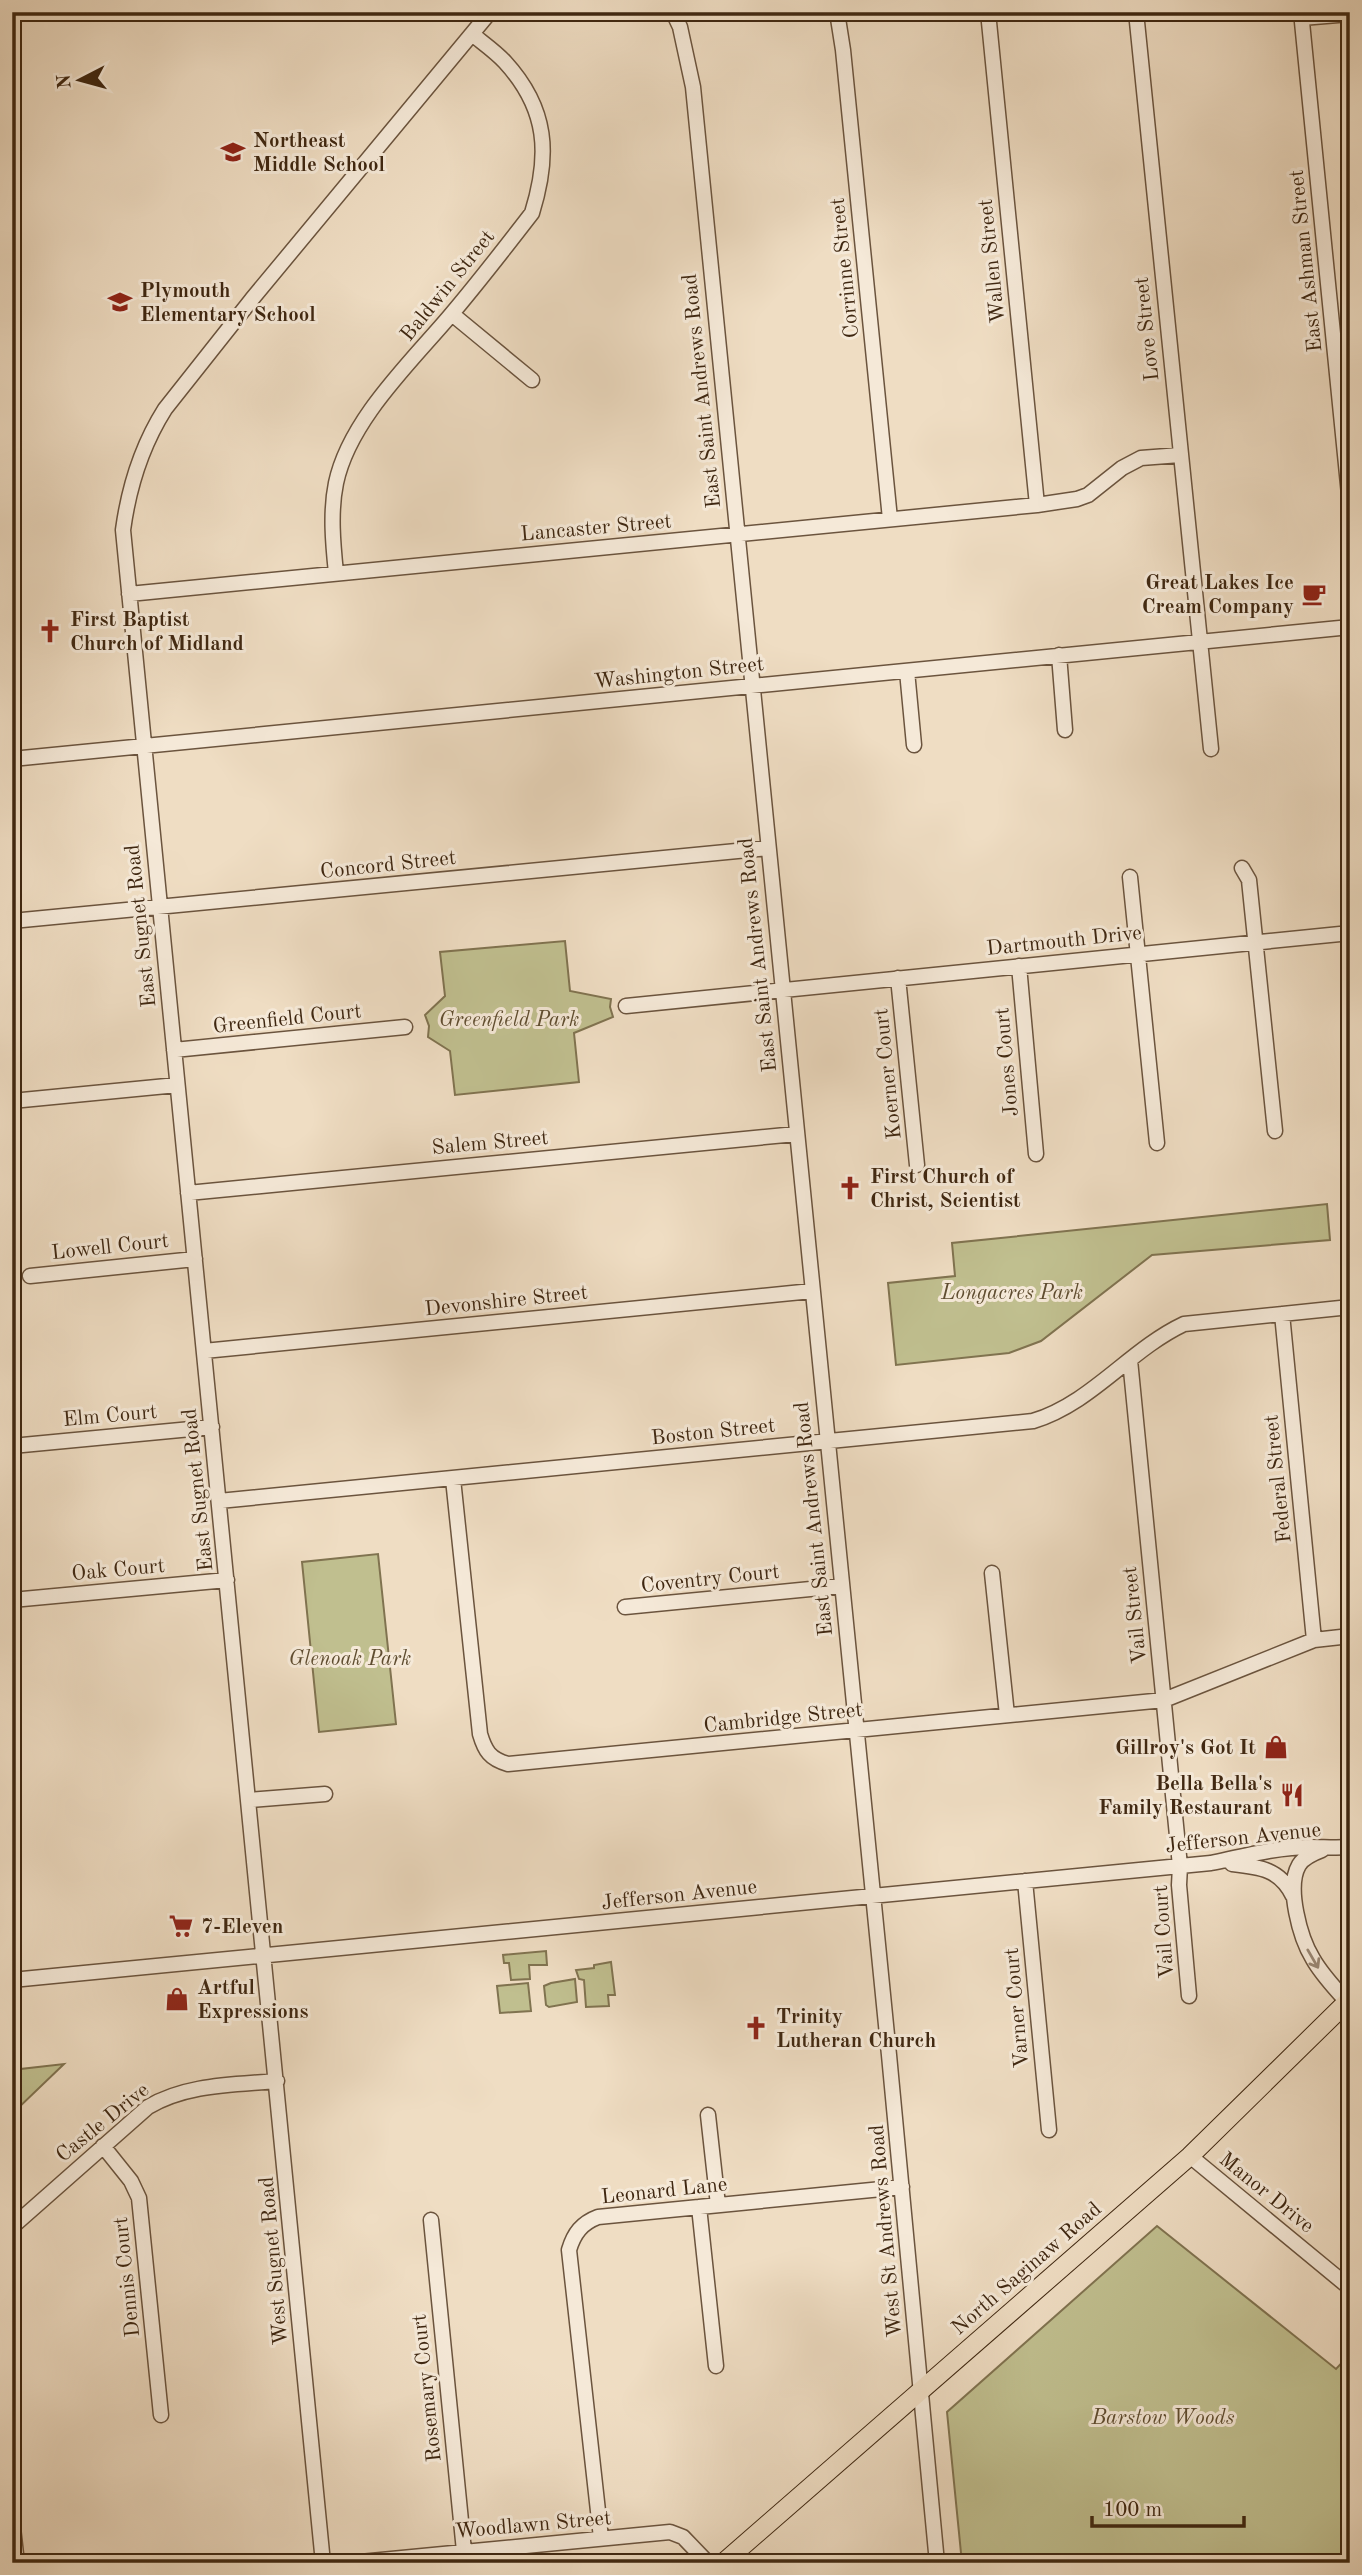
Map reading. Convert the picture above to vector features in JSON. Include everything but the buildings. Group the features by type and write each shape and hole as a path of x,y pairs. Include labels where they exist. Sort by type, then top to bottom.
{"main road":[{"name":"North Saginaw Road","path":"723,2563 1190,2156 1348,2000"}],"street":[{"name":"East Sugnet Road","path":"265,1956 143,745 123,530 125,512 136,466 152,428 210,350 490,12"},
{"name":"East Saint Andrews Road","path":"673,12 680,27 692,87 873,1896"},
{"name":"Corrinne Street","path":"837,12 890,519"},
{"name":"Wallen Street","path":"988,12 1037,505"},
{"name":"Love Street","path":"1136,12 1210,749"},
{"path":"1302,15 1350,14"},
{"name":"East Ashman Street","path":"1302,15 1350,505"},
{"name":"Baldwin Street","path":"336,573 333,509 336,483 355,435 532,214 542,182 544,152 541,125 533,103 522,83 504,61 472,34"},
{"path":"452,314 533,380"},
{"name":"Lancaster Street","path":"129,594 1037,505 1088,495 1122,468 1142,458 1180,455"},
{"name":"Washington Street","path":"12,759 1350,626"},
{"path":"1059,655 1065,730"},
{"path":"907,671 914,745"},
{"name":"Concord Street","path":"12,921 768,848"},
{"path":"1242,868 1249,880 1275,1131"},
{"path":"1130,877 1157,1143"},
{"name":"Dartmouth Drive","path":"626,1006 1350,933"},
{"name":"Jones Court","path":"1019,966 1036,1154"},
{"name":"Koerner Court","path":"898,978 917,1165"},
{"name":"Greenfield Court","path":"174,1050 405,1027"},
{"path":"12,1101 177,1085"},
{"name":"Salem Street","path":"188,1193 796,1134"},
{"name":"Lowell Court","path":"30,1276 195,1259"},
{"name":"Devonshire Street","path":"204,1351 812,1292"},
{"name":"Boston Street","path":"219,1501 1032,1421 1068,1408 1164,1333 1184,1324 1350,1307"},
{"name":"Federal Street","path":"1282,1314 1314,1640"},
{"name":"Vail Street","path":"1130,1360 1180,1866"},
{"name":"Elm Court","path":"12,1446 212,1427"},
{"name":"Cambridge Street","path":"453,1479 480,1734 485,1749 495,1760 508,1764 1164,1700 1314,1640 1350,1636"},
{"path":"992,1573 1007,1716"},
{"name":"Oak Court","path":"12,1600 227,1580"},
{"name":"Coventry Court","path":"625,1607 841,1586"},
{"path":"250,1801 325,1794"},
{"name":"Jefferson Avenue","path":"12,1980 1211,1863 1312,1847 1350,1847"},
{"path":"1296,1908 1294,1884 1298,1866 1305,1858 1325,1849"},
{"path":"1211,1863 1258,1867 1275,1873 1287,1885 1311,1956 1323,1975 1348,2000"},
{"name":"Vail Court","path":"1180,1866 1179,1885 1189,1996"},
{"name":"Varner Court","path":"1025,1881 1049,2130"},
{"name":"West St Andrews Road","path":"873,1896 937,2563"},
{"name":"West Sugnet Road","path":"265,1956 323,2563"},
{"name":"Castle Drive","path":"12,2227 148,2107 167,2096 197,2088 277,2081"},
{"path":"708,2115 718,2206"},
{"name":"Dennis Court","path":"103,2146 131,2181 139,2198 161,2415"},
{"name":"Manor Drive","path":"1190,2156 1350,2288"},
{"name":"Leonard Lane","path":"601,2538 569,2250 572,2237 589,2220 598,2217 902,2186"},
{"path":"699,2207 716,2366"},
{"name":"Rosemary Court","path":"432,2220 464,2551"},
{"path":"12,2519 17,2563"},
{"name":"Woodlawn Street","path":"350,2563 663,2533 677,2534 708,2563"}],"green space":[{"name":"Greenfield Park","path":"565,941 570,991 611,999 613,1017 574,1033 579,1082 455,1095 450,1051 428,1037 429,1026 425,1015 445,996 440,952"},
{"name":"Longacres Park","path":"1327,1204 1330,1240 1152,1255 1041,1341 1009,1353 896,1365 888,1283 955,1276 952,1243"},
{"name":"Glenoak Park","path":"378,1554 396,1724 319,1732 302,1562"},
{"path":"546,1951 547,1965 529,1965 530,1979 511,1980 509,1963 504,1963 503,1955"},
{"path":"611,1962 615,1995 608,1995 609,2006 586,2007 584,1980 579,1979 576,1970"},
{"path":"575,1979 577,2002 549,2007 546,2005 544,1986"},
{"path":"528,1983 531,2011 500,2013 497,1986"},
{"path":"64,2064 12,2114 12,2070"},
{"name":"Barstow Woods","path":"1157,2226 1336,2369 1350,2354 1350,2563 962,2563 947,2412"}],"place":[{"name":"Northeast Middle School","path":"233,152"},
{"name":"Plymouth Elementary School","path":"120,302"},
{"name":"Great Lakes Ice Cream Company","path":"1314,594"},
{"name":"First Baptist Church of Midland","path":"50,631"},
{"name":"First Church of Christ, Scientist","path":"850,1188"},
{"name":"Gillroy's Got It","path":"1276,1747"},
{"name":"Bella Bella's Family Restaurant","path":"1292,1795"},
{"name":"7-Eleven","path":"181,1926"},
{"name":"Artful Expressions","path":"177,1999"},
{"name":"Trinity Lutheran Church","path":"756,2028"}]}
